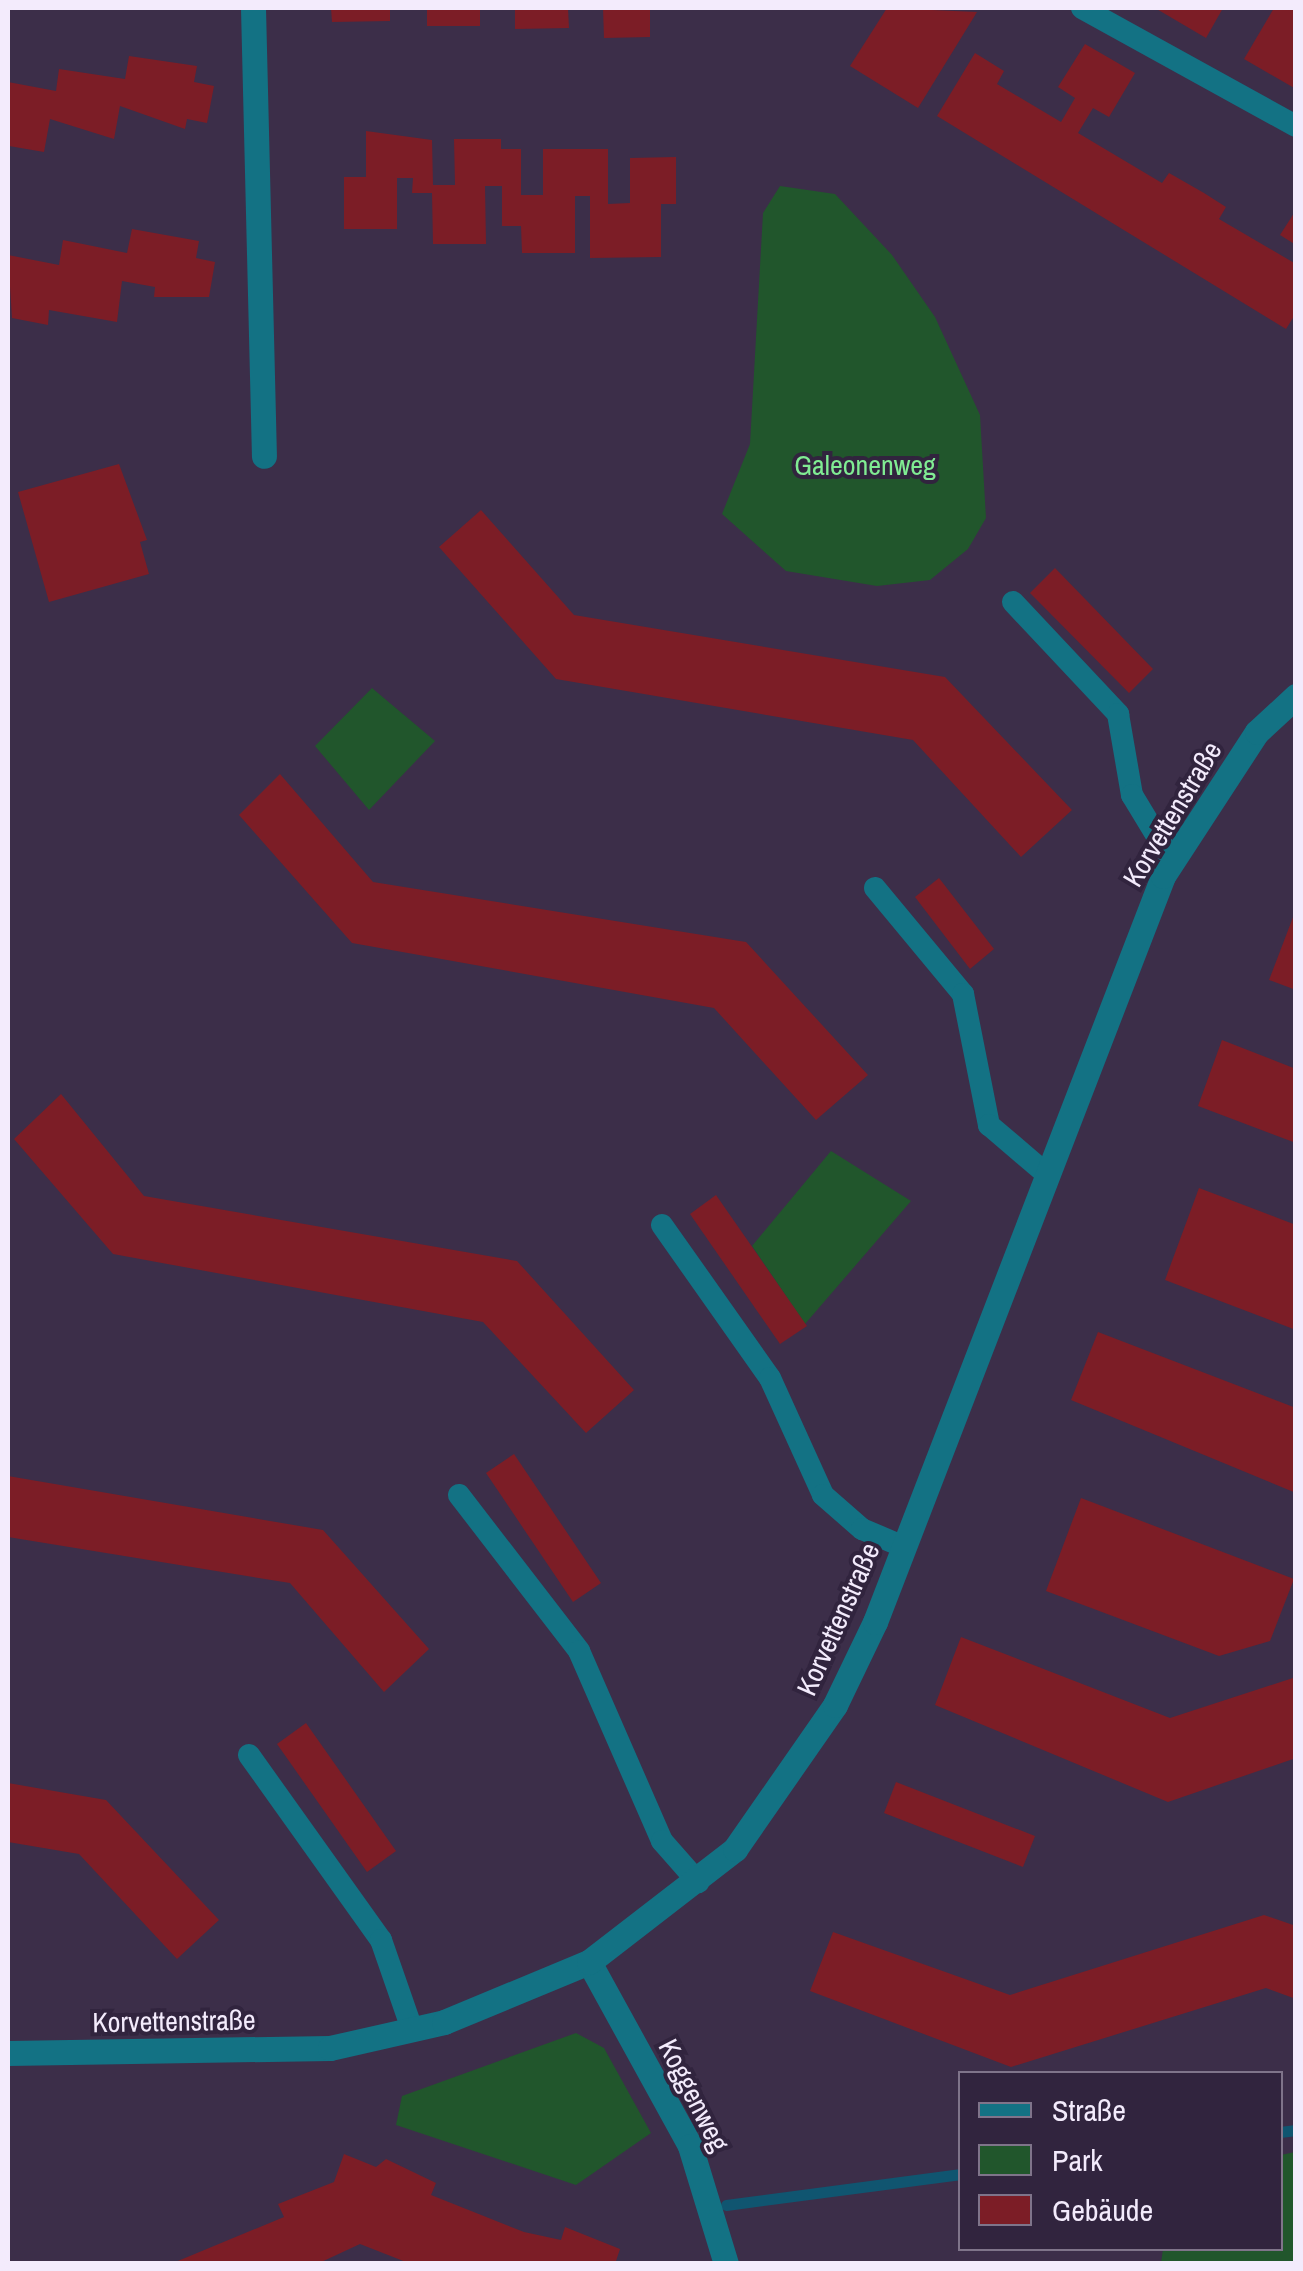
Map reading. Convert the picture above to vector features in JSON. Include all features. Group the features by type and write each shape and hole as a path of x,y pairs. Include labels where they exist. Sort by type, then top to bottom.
{"street":[{"path":"253,8 264,456"},
{"name":"Korvettenstraße","path":"8,2053 330,2048 412,2030 588,1962 698,1882 735,1850 835,1706 904,1547 1044,1172 1172,862 1257,732 1296,696"},
{"name":"Koggenweg","path":"588,1962 690,2146 726,2264"}],"lane":[{"path":"1082,8 1296,126"},
{"path":"1013,602 1118,714 1132,794 1172,862"},
{"path":"875,888 962,994 988,1125 1044,1172"},
{"path":"662,1225 770,1378 823,1494 862,1528 904,1547"},
{"path":"459,1494 578,1651 662,1841 698,1882"},
{"path":"249,1755 380,1940 412,2030"}],"green space":[{"name":"Galeonenweg","path":"780,186 835,194 892,255 935,317 980,415 986,518 968,549 930,580 877,586 786,571 722,514 750,444 763,213"},
{"path":"372,688 435,741 369,810 315,746"},
{"path":"831,1151 911,1201 805,1324 752,1246"},
{"path":"576,2033 604,2048 651,2133 576,2185 396,2125 402,2096"},
{"path":"1295,2152 1295,2263 1161,2263 1163,2251 1283,2251 1283,2155"}],"building":[{"path":"331,8 390,8 390,21 332,22"},
{"path":"427,8 480,8 480,26 427,26"},
{"path":"515,8 568,8 569,28 515,29"},
{"path":"603,8 650,8 650,37 604,38"},
{"path":"887,8 977,12 918,108 850,66"},
{"path":"1155,8 1223,8 1206,38"},
{"path":"1274,8 1296,8 1296,89 1244,59"},
{"path":"1085,44 1135,73 1109,117 1093,108 1078,133 1162,183 1169,173 1204,193 1226,207 1219,219 1296,264 1296,313 1286,329 937,116 975,53 1004,71 997,84 1061,122 1075,98 1058,87"},
{"path":"129,56 197,66 194,82 214,86 207,123 187,119 185,129 120,106 114,139 50,119 44,152 9,146 8,82 56,91 59,69 125,79"},
{"path":"366,131 432,140 433,185 455,185 454,139 501,139 501,149 521,149 521,195 543,195 543,149 608,149 608,204 630,203 630,158 676,157 676,204 661,204 661,257 590,258 590,196 575,196 575,253 522,253 521,226 502,226 502,186 485,186 486,244 433,244 432,193 412,193 413,178 397,178 397,229 344,229 344,177 366,177"},
{"path":"1296,210 1296,245 1280,235"},
{"path":"132,229 199,241 196,258 215,262 209,297 154,297 155,287 122,281 117,322 49,310 48,325 12,318 8,255 59,265 63,240 127,253"},
{"path":"119,464 147,540 140,542 149,574 49,602 18,492"},
{"path":"481,510 574,615 945,677 1072,810 1021,857 913,740 556,679 439,547"},
{"path":"1055,568 1153,669 1129,693 1030,593"},
{"path":"280,774 373,882 746,942 868,1075 816,1120 714,1008 352,943 239,815"},
{"path":"939,878 994,949 970,969 915,897"},
{"path":"1296,912 1296,990 1269,980"},
{"path":"1222,1040 1296,1069 1296,1143 1198,1106"},
{"path":"61,1094 144,1196 517,1261 634,1390 586,1433 483,1322 113,1254 14,1139"},
{"path":"1199,1188 1296,1225 1296,1330 1165,1280"},
{"path":"716,1195 807,1326 780,1344 690,1214"},
{"path":"1098,1332 1296,1408 1296,1493 1071,1400"},
{"path":"514,1454 601,1583 573,1602 486,1473"},
{"path":"8,1476 323,1530 429,1649 384,1692 290,1583 8,1537"},
{"path":"1081,1498 1294,1579 1270,1641 1219,1656 1046,1591"},
{"path":"961,1637 1170,1718 1296,1677 1296,1758 1168,1802 935,1705"},
{"path":"306,1723 396,1851 367,1872 277,1744"},
{"path":"896,1782 1035,1836 1023,1867 884,1813"},
{"path":"8,1783 106,1800 219,1920 177,1959 79,1854 8,1842"},
{"path":"1264,1915 1296,1926 1296,1999 1266,1988 1011,2067 810,1991 833,1932 1010,1995"},
{"path":"344,2154 376,2167 386,2159 436,2183 431,2195 524,2232 561,2240 565,2227 620,2249 615,2264 411,2264 360,2244 317,2264 173,2263 284,2217 278,2204 334,2182"}],"waterway":[{"path":"1283,2132 1296,2130"},
{"path":"726,2205 958,2174"}]}
